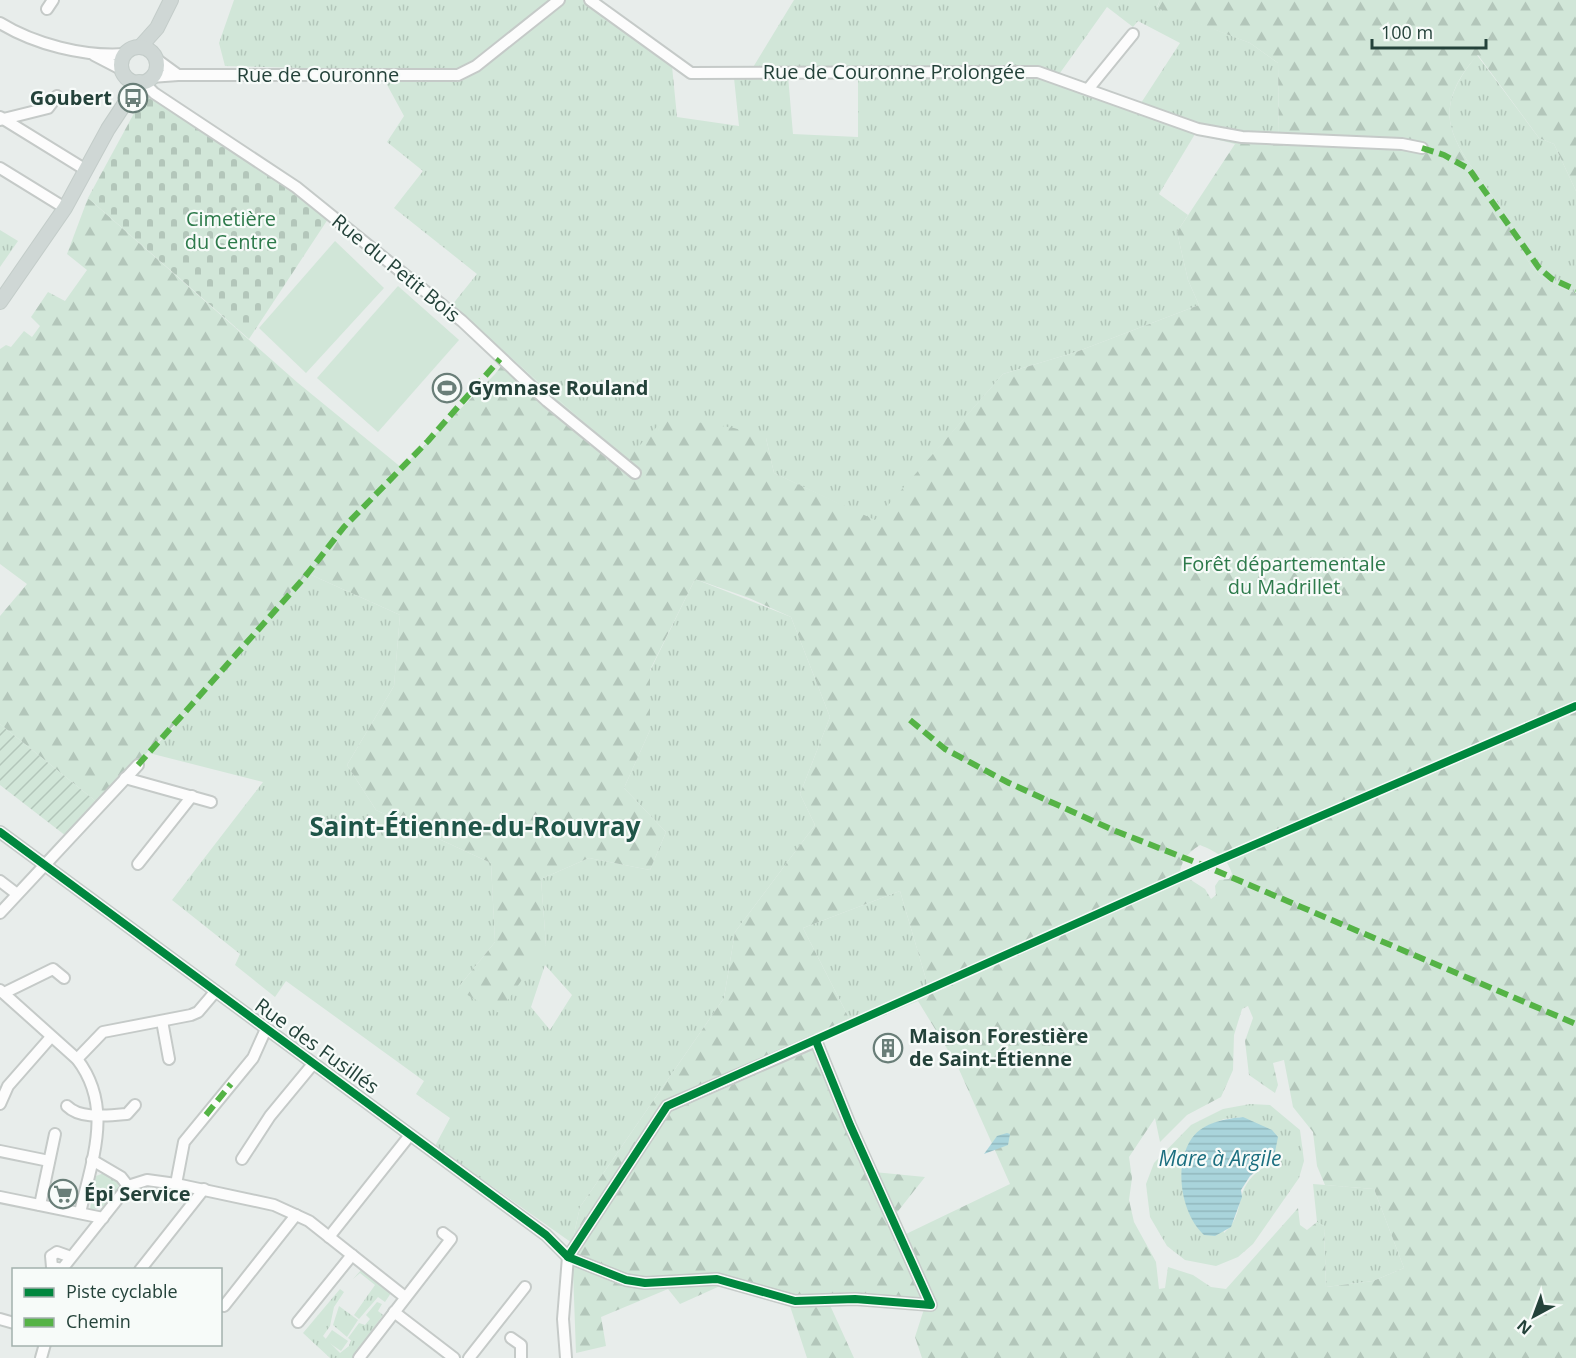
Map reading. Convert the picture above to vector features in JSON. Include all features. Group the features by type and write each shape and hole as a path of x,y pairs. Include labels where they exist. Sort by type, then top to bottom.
{"main road":[{"path":"108,129 156,67 150,53 157,28 171,0"},
{"path":"0,302 65,208 108,129 125,88 123,72 125,54 150,53"},
{"path":"123,72 144,81"}],"street":[{"name":"Rue de Couronne","path":"144,81 178,75 458,75 476,66 559,0"},
{"name":"Rue de Couronne Prolongée","path":"590,0 691,73 1038,72 1089,88 1198,129 1242,137 1402,144 1422,148"},
{"path":"0,23 32,39 91,53 125,54"},
{"path":"1089,88 1133,34"},
{"path":"91,53 123,72"},
{"path":"150,53 178,75"},
{"name":"Rue du Petit Bois","path":"144,81 154,93 296,187 462,321 524,380 635,473"},
{"path":"1,118 48,108 57,96"},
{"path":"1,118 86,170"},
{"path":"0,168 65,208"},
{"path":"0,913 138,765"},
{"path":"125,778 211,802"},
{"path":"138,864 192,796"},
{"name":"Rue des Fusillés","path":"0,832 43,866 546,1235 568,1257"},
{"path":"0,881 17,894"},
{"path":"64,978 53,969 3,996 77,1059 87,1071 97,1095 99,1116 80,1213"},
{"path":"77,1059 103,1032 198,1012 215,992"},
{"path":"162,1021 169,1059"},
{"path":"176,1184 184,1142 253,1058 266,1029"},
{"path":"0,1099 51,1037"},
{"path":"566,1358 563,1311 568,1257 667,1106 816,1041 850,1125 931,1305 855,1299 795,1300 717,1279 645,1283 626,1280 568,1257"},
{"path":"242,1159 270,1116 313,1064"},
{"path":"67,1106 74,1113 99,1116 127,1114 135,1105"},
{"path":"40,1205 55,1134"},
{"path":"329,1237 410,1135"},
{"path":"0,1151 49,1161"},
{"path":"92,1160 121,1177 128,1186"},
{"path":"71,1257 128,1186 147,1180 204,1189 274,1205 296,1215 329,1237 405,1297"},
{"path":"141,1268 204,1189"},
{"path":"0,1197 103,1218"},
{"path":"224,1306 296,1215"},
{"path":"359,1358 451,1239 443,1233"},
{"path":"297,1322 352,1254"},
{"path":"469,1358 525,1287"},
{"path":"394,1312 454,1358"},
{"path":"512,1338 521,1346 521,1358"}],"green space":[{"path":"234,0 586,0 672,66 677,117 739,126 734,78 788,76 793,134 858,137 858,67 752,69 794,0 1160,0 1157,7 1250,43 1278,63 1279,142 1235,144 1195,134 1159,194 1188,215 1177,232 1188,280 1199,305 1076,352 1003,374 875,521 774,473 766,438 626,460 452,305 477,274 394,208 423,171 387,142 404,116 379,70 225,66 219,43","holes":["1107,7 1133,27 1138,21 1180,43 1141,103 1060,73"]},
{"name":"Forêt départementale du Madrillet","path":"1160,0 1576,0 1576,191 1554,144 1539,138 1478,55 1466,69 1453,94 1450,121 1453,134 1466,159 1501,208 1533,268 1559,287 1576,293 1576,1358 922,1358 915,1337 924,1309 855,1302 829,1303 854,1358 807,1358 789,1303 720,1286 680,1304 668,1289 601,1317 606,1346 576,1353 572,1243 580,1207 724,998 735,932 815,825 800,794 830,717 791,617 749,598 695,579 650,670 650,730 624,788 666,832 650,870 589,858 541,879 546,945 499,1013 457,989 495,942 491,863 376,810 347,765 394,686 400,615 307,573 215,683 98,803 0,724 0,616 27,584 0,564 0,349 6,345 11,347 24,331 32,337 40,326 31,317 48,292 65,301 87,270 67,254 88,198 298,383 402,468 495,374 509,356 626,460 666,417 734,428 766,438 774,473 875,520 1003,374 1076,352 1199,305 1188,280 1177,232 1235,144 1279,142 1278,63 1250,43 1157,8","holes":["1200,845 1216,853 1224,859 1232,874 1229,879 1219,880 1215,886 1216,895 1211,899 1205,889 1191,880 1179,882 1184,860","900,891 928,986 850,1020 803,928","918,1001 957,1065 1010,1184 906,1234 895,1215 925,1177 874,1172 822,1042","1248,1006 1253,1018 1245,1041 1249,1075 1275,1093 1278,1085 1273,1063 1284,1060 1293,1107 1313,1132 1317,1166 1325,1185 1374,1189 1404,1268 1373,1281 1326,1287 1324,1226 1317,1222 1307,1230 1300,1225 1298,1208 1226,1289 1211,1287 1193,1275 1168,1267 1165,1288 1159,1289 1156,1262 1134,1222 1129,1200 1132,1178 1129,1157 1155,1118 1160,1142 1187,1115 1221,1097 1233,1070 1234,1035 1242,1009"]},
{"path":"1477,55 1539,138 1554,144 1576,191 1576,293 1553,284 1533,268 1508,219 1466,159 1453,134 1450,111 1453,94 1461,77"},
{"name":"Cimetière du Centre","path":"148,92 330,216 249,339 88,198 145,93"},
{"path":"0,230 18,241 0,267"},
{"path":"335,241 384,288 306,373 259,328"},
{"path":"398,286 459,340 378,432 317,378"},
{"path":"307,573 400,615 394,686 347,765 376,810 491,863 495,942 457,989 546,945 541,879 589,858 650,870 666,832 624,788 650,730 650,671 695,579 791,617 830,717 800,794 815,825 735,932 724,998 580,1207 572,1243 435,1146 450,1118 416,1094 424,1081 286,981 275,997 235,965 240,954 172,900 263,782 149,753 215,683","holes":["545,965 572,995 550,1030 531,1007"]},
{"path":"0,724 98,803 66,836 0,785"},
{"path":"900,891 928,986 850,1020 803,928"},
{"path":"1250,1104 1270,1105 1300,1130 1304,1161 1299,1178 1253,1244 1238,1257 1216,1266 1185,1260 1167,1246 1150,1217 1146,1184 1154,1163 1191,1125 1223,1109","holes":["1243,1117 1263,1168 1247,1184 1236,1217 1224,1233 1207,1126 1224,1119"]},
{"path":"104,1173 115,1180 119,1186 115,1196 108,1203 90,1210 91,1203 95,1204 99,1188 93,1187 96,1176"},
{"path":"1313,1184 1374,1189 1404,1268 1373,1281 1326,1287 1324,1226 1317,1222"},
{"path":"362,1269 391,1293 385,1302 378,1297 359,1319 354,1315 375,1285 360,1273 353,1279"},
{"path":"340,1289 344,1292 334,1307 330,1326 323,1336 340,1353 349,1346 351,1340 348,1338 359,1323 365,1325 370,1319 366,1315 377,1302 382,1304 378,1311 383,1315 352,1358 330,1358 303,1333"},
{"path":"339,1306 358,1320 347,1337 333,1325"},
{"path":"332,1330 348,1341 341,1351 325,1340"}],"water":[{"name":"Mare à Argile","path":"1243,1117 1272,1130 1278,1137 1274,1157 1250,1176 1241,1190 1242,1197 1231,1227 1215,1236 1204,1235 1190,1215 1182,1189 1181,1175 1186,1149 1192,1138 1202,1128 1222,1120"},
{"path":"1010,1134 1008,1145 984,1154 997,1136"}],"marked path":[{"path":"1422,148 1444,155 1469,169 1539,268 1552,279 1576,290"},
{"path":"138,765 304,578 344,527 428,441 500,359"},
{"path":"910,720 945,749 1009,783 1113,830 1205,866 1576,1024"},
{"path":"206,1115 231,1084"}],"cycle path":[{"path":"568,1257 667,1106 1205,866 1576,706"},
{"path":"0,832 546,1235 568,1257 626,1280 645,1283 717,1279 795,1301 855,1299 931,1305 850,1125 816,1041"}],"place":[{"name":"Goubert","path":"133,98"},
{"name":"Gymnase Rouland","path":"447,388"},
{"name":"Maison Forestière de Saint-Étienne","path":"888,1048"},
{"name":"Épi Service","path":"63,1194"}],"district":[{"name":"Saint-Étienne-du-Rouvray","path":"475,827"}]}
